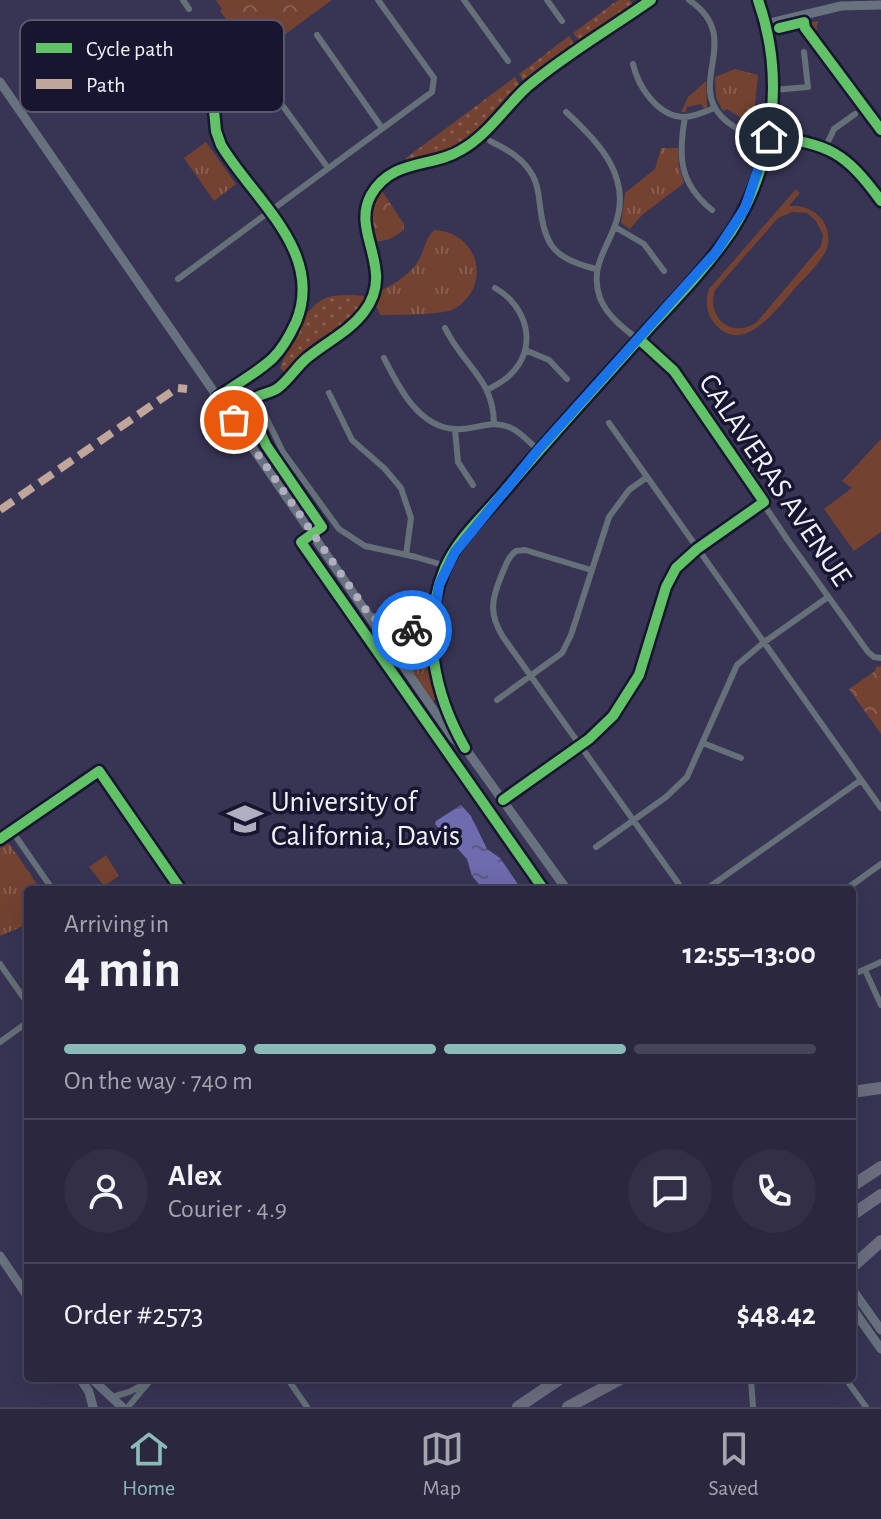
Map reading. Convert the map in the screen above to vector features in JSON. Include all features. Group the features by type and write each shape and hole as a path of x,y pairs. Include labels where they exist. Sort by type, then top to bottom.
{"highway":[{"path":"856,1091 881,1088"},
{"path":"856,1183 881,1167"},
{"path":"856,1212 881,1195"},
{"path":"856,1263 881,1241"},
{"path":"518,1407 555,1382"},
{"path":"566,1407 600,1382"},
{"path":"566,1407 614,1382"}],"main road":[{"path":"564,886 465,748 447,713 439,687 432,633 439,585 446,566 464,539 538,450 729,235 754,187 769,137 773,90 771,45 758,0"},
{"path":"766,24 841,6 881,5"},
{"path":"0,82 20,111"},
{"path":"21,112 453,738 465,748"},
{"path":"371,617 394,627 432,633"},
{"path":"0,1256 24,1289"},
{"path":"856,1295 881,1330"},
{"path":"856,1314 881,1349"},
{"path":"83,1382 93,1407"},
{"path":"95,1382 122,1407"},
{"path":"93,1407 101,1398 110,1397"}],"street":[{"path":"183,0 189,9"},
{"path":"178,279 429,95 434,88 434,78 378,0"},
{"path":"464,0 508,61"},
{"path":"547,0 562,21"},
{"path":"689,0 701,9 714,31 716,50 709,86 714,108 729,124 742,131 825,148 856,169 881,201"},
{"path":"317,35 382,128"},
{"path":"773,90 808,87 804,52"},
{"path":"633,64 635,73 653,102 666,111 685,117 714,108"},
{"path":"284,108 328,168"},
{"path":"214,112 221,145 291,243 300,261 304,281 301,308 277,354 218,397"},
{"path":"490,141 514,153 534,177 543,229 552,247 577,265 596,269 615,227 620,197 613,166 599,143 566,112"},
{"path":"825,148 834,129 855,114"},
{"path":"685,117 680,146 681,165 690,187 699,200 712,210"},
{"path":"615,227 644,244 664,271"},
{"name":"CALAVERAS AVENUE","path":"596,269 601,299 607,310 674,371 828,597 868,652 881,658"},
{"path":"489,389 513,372 525,350 523,317 507,295 495,288"},
{"path":"445,328 460,355 489,389 494,423"},
{"path":"525,350 549,360 567,379"},
{"path":"384,358 415,409 435,423 455,429 494,423 518,431 538,450"},
{"path":"329,393 352,440 401,488 411,518 406,555"},
{"path":"261,407 283,452 339,529 365,546 446,566"},
{"path":"609,423 881,808"},
{"path":"455,429 457,457 473,485"},
{"path":"497,700 562,653 568,644 612,511 629,490 647,477"},
{"path":"503,800 608,722 632,689 645,661 670,578 697,549 764,502"},
{"path":"591,570 525,550 516,551 510,555 494,593 491,609 496,627 680,886"},
{"path":"596,847 666,797 687,777 737,665 828,597"},
{"path":"703,743 741,758"},
{"path":"0,839 99,771 178,886"},
{"path":"711,886 861,780"},
{"path":"12,831 50,886"},
{"path":"851,886 881,864"},
{"path":"856,973 881,962"},
{"path":"0,964 24,998"},
{"path":"865,970 881,1005"},
{"path":"0,1042 24,1025"},
{"path":"110,1397 147,1382"},
{"path":"128,1407 150,1382"},
{"path":"290,1382 307,1407"},
{"path":"751,1382 753,1407"},
{"path":"848,1382 866,1407"}],"green space":[{"path":"216,0 332,0 284,35 284,20 227,20 220,11 222,9"},
{"path":"618,0 630,0 635,9 581,43 573,33"},
{"path":"818,21 816,33 881,121 881,135 803,28 802,24"},
{"path":"569,36 576,46 526,85 519,74"},
{"path":"735,69 758,75 754,115 748,122 727,109 723,111 716,97 715,77"},
{"path":"515,77 522,90 462,148 446,155 407,163 406,158"},
{"path":"706,81 707,106 704,109 701,104 687,107 686,112 681,112 688,97"},
{"path":"206,142 236,184 214,201 184,158"},
{"path":"661,148 678,148 684,183 642,215 630,229 621,223 625,193 655,169"},
{"path":"380,188 404,224 404,230 390,239 372,241 369,213"},
{"path":"796,189 800,193 789,206 806,208 824,223 828,239 822,258 771,316 749,332 738,335 726,333 715,324 707,307 709,289","holes":["792,212 807,213 816,221 823,235 821,246 757,322 739,328 724,323 714,310 715,290 778,218"]},
{"path":"434,230 462,240 470,250 476,262 474,287 466,299 449,311 380,315 374,301 376,293 413,268"},
{"path":"366,296 361,314 345,328 316,345 288,375 280,368 298,328 311,309 329,297"},
{"path":"881,439 881,532 854,551 824,509 852,488 842,481"},
{"path":"383,629 423,639 435,700 433,701"},
{"path":"881,666 881,734 849,689"},
{"path":"8,842 38,886 24,886 24,926 0,936 0,848"},
{"path":"106,855 119,876 104,886 89,867"}],"water":[{"path":"461,805 471,816 487,849 500,858 519,886 481,886 472,876 467,859 435,824"}],"marked path":[{"path":"0,510 177,388 187,389"}],"cycle path":[{"path":"541,886 301,542 322,527 266,445 249,407 257,397 282,385 307,358 364,312 373,296 376,281 366,209 380,183 401,169 450,156 470,144 542,75 651,0"},
{"path":"465,748 445,706 434,660 433,614 445,568 457,546 474,526 710,260 746,206 766,149 773,89 766,29 758,0"},
{"path":"779,28 804,22 805,28 881,130"},
{"path":"214,112 221,145 293,249 301,272 302,297 296,322 277,354 218,397"},
{"path":"769,137 807,143 834,153 857,172 881,201"},
{"path":"503,800 589,739 613,716 639,675 666,587 676,568 697,549 764,502 674,371 639,339"},
{"path":"0,839 99,771 178,886"}],"way so far":[{"path":"234,420 371,617 389,626 412,630"}],"place":[{"name":"University of California, Davis","path":"245,819"}],"route":[{"path":"412,630 432,633 439,585 446,566 464,539 538,450 591,395 729,235 754,187 769,137"}]}
